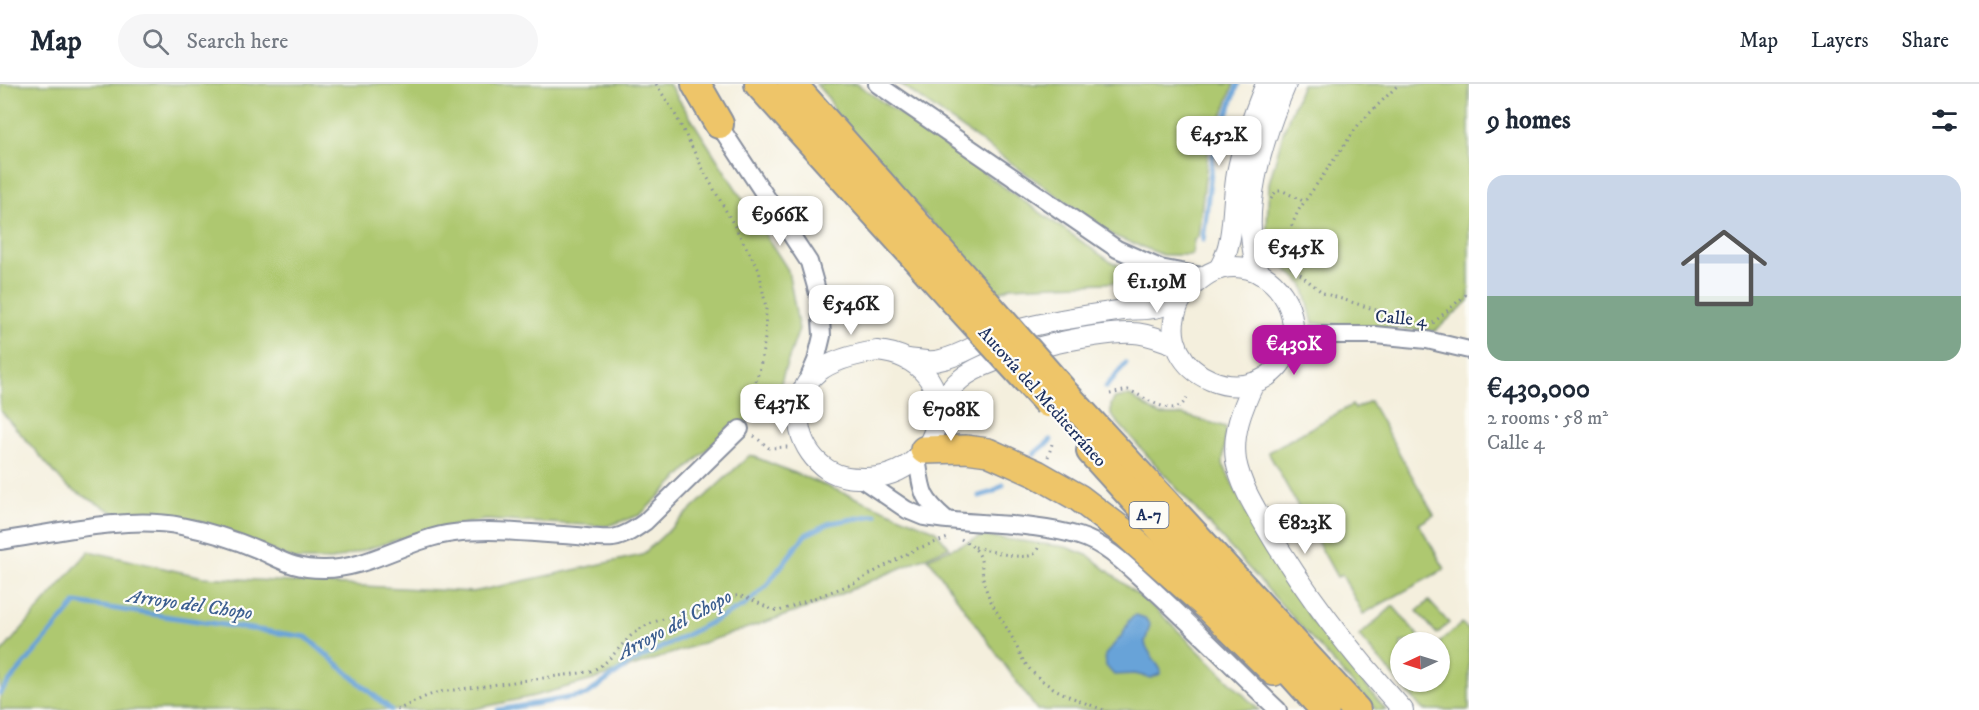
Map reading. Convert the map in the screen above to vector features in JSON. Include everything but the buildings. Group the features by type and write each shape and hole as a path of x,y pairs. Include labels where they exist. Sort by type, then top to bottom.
{"highway":[{"path":"696,84 719,124"},
{"name":"Autovía del Mediterráneo","path":"759,84 961,292 1056,397 1325,710"},
{"name":"Autovía del Mediterráneo","path":"792,84 961,292"},
{"name":"Autovía del Mediterráneo","path":"1056,397 1356,710"},
{"path":"921,454 966,449 988,452 1037,474 1079,498 1125,533 1209,608 1309,710"}],"street":[{"path":"689,84 719,124 810,261 820,301 822,336 816,361 802,391 798,413 802,437 807,448 813,457 829,470 849,478 871,478 892,473 921,454 933,436 938,415 948,392 962,377 982,366 1048,345 1122,333 1145,335 1177,345"},
{"path":"877,84 1117,249 1160,267 1210,273 1233,267 1247,268 1275,284 1286,299 1292,316 1292,335 1288,350 1280,364 1268,375 1254,383 1235,386 1216,384 1199,375 1186,362 1177,345 1174,326 1178,307 1186,290"},
{"path":"908,359 939,361 1003,334 1125,310 1158,308 1171,303 1210,273 1230,244 1233,200 1243,146 1251,119 1266,84"},
{"path":"1260,274 1254,258 1250,226 1254,192 1265,143 1286,84"},
{"name":"Calle 4","path":"1292,335 1375,335 1427,340 1469,350"},
{"path":"807,382 822,368 837,360 858,354 889,352 917,365 936,394 938,415"},
{"path":"1254,383 1241,411 1235,434 1236,461 1243,486 1280,551 1319,610 1362,664 1403,710"},
{"path":"0,541 107,525 136,523 177,525 219,535 259,550 290,566 324,569 362,562 452,533 510,530 612,538 629,533 645,522 740,429"},
{"path":"921,454 920,484 924,497 929,505 946,519"},
{"path":"860,478 924,517 1041,529 1076,535 1093,541 1107,550 1151,588 1278,710"}],"path":[{"path":"656,84 674,112 706,176 759,270 766,308 765,338 760,368 740,429 747,431 769,448 791,447"},
{"path":"1278,245 1286,239 1305,202 1359,124 1399,84"},
{"path":"1270,209 1271,198 1276,192 1283,191 1305,202"},
{"path":"1269,241 1283,260 1323,293 1412,321"},
{"path":"1424,323 1433,323 1469,292"},
{"path":"1110,394 1128,390 1167,408 1178,407 1185,402 1188,394"},
{"path":"397,710 439,692 599,669 633,634 646,625 663,618 704,610 731,597 739,596 779,611 852,584 916,549 948,538"},
{"path":"960,538 975,547 1017,556 1035,554 1040,544"},
{"path":"975,547 981,556 985,587 1024,662 1034,674 1052,686 1079,701 1104,710"}],"green space":[{"path":"0,84 669,84 788,270 799,329 783,375 774,413 732,425 640,515 607,526 485,520 425,531 332,560 295,560 194,519 116,514 66,486 0,410"},
{"path":"816,84 857,84 1111,262 1148,276 1145,297 1127,296 1125,282 1010,287 996,294 837,117 829,99"},
{"path":"900,84 1234,84 1208,154 1198,237 1194,240 1192,255 1163,255 1114,236"},
{"path":"1302,84 1469,84 1469,301 1435,331 1313,323 1303,285 1271,258 1266,247 1269,183 1284,130"},
{"path":"1130,396 1159,415 1184,415 1226,427 1223,464 1246,512 1312,621 1386,710 1376,710 1111,415 1111,404 1115,398"},
{"path":"1370,401 1434,515 1419,524 1445,569 1363,614 1342,575 1337,577 1268,452 1352,405 1355,409"},
{"path":"750,455 935,530 949,547 813,606 593,680 470,710 0,710 0,654 89,551 203,577 473,592 642,555"},
{"path":"983,536 1066,547 1089,556 1158,611 1259,710 1037,710 928,558"},
{"path":"1429,601 1449,623 1439,632 1435,632 1417,611"},
{"path":"1393,606 1415,632 1390,632 1390,672 1359,636"},
{"path":"1462,623 1469,631 1469,710 1423,710 1407,692 1450,692 1450,633"}],"water":[{"path":"1136,615 1145,618 1150,625 1145,642 1146,647 1161,670 1160,674 1151,678 1135,674 1114,675 1106,666 1105,655 1123,634 1129,620"}],"waterway":[{"name":"Arroyo del Chopo","path":"1203,240 1213,155 1238,84"},
{"name":"Arroyo del Chopo","path":"1106,387 1126,363"},
{"name":"Arroyo del Chopo","path":"1034,454 1051,440"},
{"name":"Arroyo del Chopo","path":"979,496 993,492 1003,485"},
{"name":"Arroyo del Chopo","path":"498,710 586,695 631,663 745,605 766,586 805,535 830,523 876,515"},
{"name":"Arroyo del Chopo","path":"0,693 76,603 306,637 391,710"}]}
